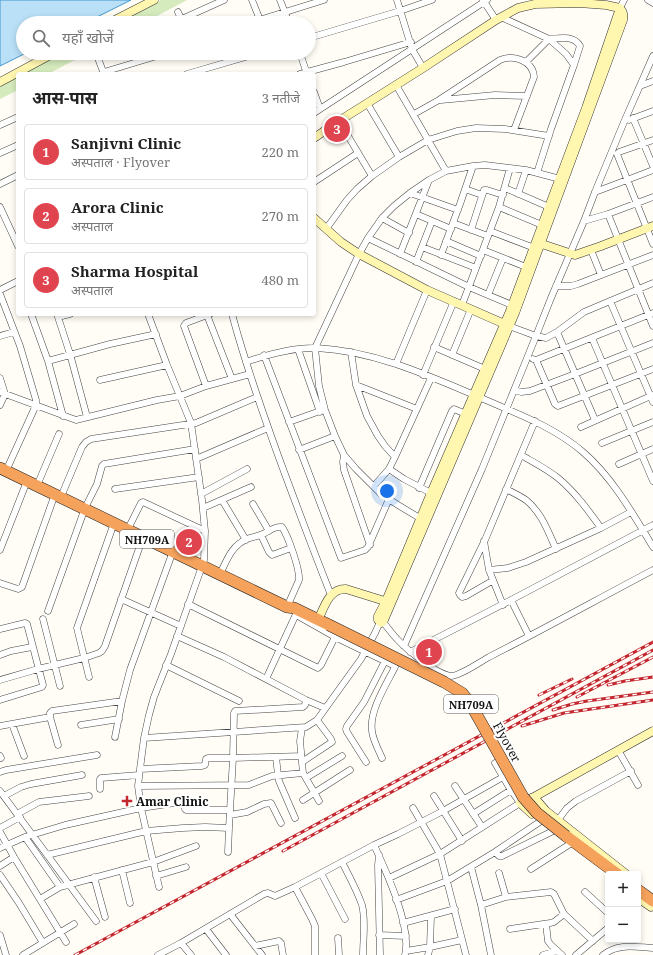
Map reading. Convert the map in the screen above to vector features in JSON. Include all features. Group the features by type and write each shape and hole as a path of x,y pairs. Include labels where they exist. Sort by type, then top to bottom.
{"highway":[{"name":"NH709A","path":"4,467 27,480 130,525 318,620"},
{"name":"NH709A","path":"4,467 38,481 59,493"},
{"name":"NH709A","path":"86,506 114,523 173,551 222,570 293,608"},
{"name":"Flyover","path":"318,620 444,682 462,693 470,703 523,797 537,813 613,871"}],"street":[{"path":"123,16 154,0"},
{"path":"192,16 224,0"},
{"path":"252,0 258,16"},
{"path":"280,0 286,16"},
{"path":"279,16 284,13 324,0"},
{"path":"397,0 412,49 423,68"},
{"path":"316,36 432,0"},
{"path":"648,0 653,3"},
{"path":"316,111 485,1 499,18 549,39 566,54 574,65"},
{"path":"144,738 302,728 308,726 317,720 365,651 382,622 423,520 507,325 561,179 623,20 624,15 622,4 606,5 580,2 544,3 527,5 512,10 316,137"},
{"path":"178,12 180,16"},
{"path":"526,62 549,39 571,38 577,41 580,46 548,136 537,173"},
{"path":"310,72 410,42"},
{"path":"404,646 480,474 556,286 653,56"},
{"path":"414,114 504,58 512,57 526,62 530,66 534,77 514,130"},
{"path":"19,72 41,60"},
{"path":"99,60 104,72"},
{"path":"107,72 145,60"},
{"path":"194,72 235,60"},
{"path":"302,60 307,72"},
{"path":"0,82 16,73"},
{"path":"640,86 653,81"},
{"path":"396,85 446,171"},
{"path":"438,100 495,95 527,96"},
{"path":"316,98 320,109"},
{"path":"367,103 399,157"},
{"path":"624,122 653,111"},
{"path":"633,118 653,166"},
{"path":"0,125 16,119"},
{"path":"339,121 372,176"},
{"path":"326,229 352,194 372,176 399,157 428,140 457,131 476,128 500,128 548,136"},
{"path":"653,140 617,154 637,204 650,227 653,244"},
{"path":"0,153 16,146"},
{"path":"316,181 358,153"},
{"path":"322,411 315,348 359,254 382,218 394,206 410,192 446,171 473,166 485,165 526,170 561,179"},
{"path":"441,255 473,166"},
{"path":"462,305 499,207 510,168"},
{"path":"518,194 526,170"},
{"path":"595,192 653,170"},
{"path":"0,184 16,176"},
{"path":"316,184 320,178"},
{"path":"423,520 431,493 466,414 476,396 485,368 507,325 512,305 526,267 537,246 542,225 561,179"},
{"path":"400,254 429,180"},
{"path":"505,188 549,207"},
{"path":"465,189 482,195"},
{"path":"471,230 485,190 503,195"},
{"path":"410,192 458,210"},
{"path":"584,221 637,204 653,197"},
{"path":"0,207 16,242"},
{"path":"499,207 542,225"},
{"path":"416,214 451,229"},
{"path":"608,214 638,290 651,314 653,326"},
{"path":"382,218 408,233"},
{"path":"316,220 341,242 359,254 427,290 507,325 536,336 546,338 557,332 584,312 653,283"},
{"path":"416,262 432,221"},
{"path":"453,223 471,230 575,255 592,250 650,227"},
{"path":"368,238 416,262 512,305"},
{"path":"446,241 482,253 503,258 526,267"},
{"path":"422,247 476,268"},
{"path":"592,250 601,275"},
{"path":"556,286 575,285 653,255"},
{"path":"488,295 503,258"},
{"path":"0,290 16,282"},
{"path":"396,364 427,290"},
{"path":"0,294 2,307 14,332 36,400 36,405 4,467"},
{"path":"423,374 454,301"},
{"path":"581,427 622,408 652,398 610,301"},
{"path":"452,355 471,309"},
{"path":"536,360 651,314"},
{"path":"32,316 48,361 63,416"},
{"path":"58,316 87,417"},
{"path":"149,316 191,423 203,508 204,531 203,563 154,697 144,738 138,786 141,808 159,887"},
{"path":"203,316 186,323 184,326 206,386"},
{"path":"209,316 232,379"},
{"path":"233,316 257,397 311,545 331,595"},
{"path":"0,336 14,332"},
{"path":"557,332 595,420"},
{"path":"48,361 70,354 156,334"},
{"path":"592,338 653,481"},
{"path":"514,390 526,392 653,343"},
{"path":"434,347 485,368"},
{"path":"246,362 264,355 286,350 315,348 351,352 396,364 423,374 535,421 583,452 611,481 653,547"},
{"path":"298,349 322,411 344,455 381,494 423,520"},
{"path":"351,352 356,385 367,416 372,427 385,446 395,457"},
{"path":"264,355 340,558 366,550 370,545 388,499"},
{"path":"528,356 536,360 555,404 558,406 653,369"},
{"path":"100,380 167,365"},
{"path":"2,393 76,420 157,400 180,396 206,386 250,374"},
{"path":"0,378 2,393 0,405"},
{"path":"374,486 389,468 395,457 431,378"},
{"path":"356,385 417,409"},
{"path":"0,583 18,589 22,587 59,493 86,442 91,439 199,421 257,397"},
{"path":"419,488 452,411 454,409 466,414"},
{"path":"289,422 322,411"},
{"path":"492,581 466,596 462,597 460,595 459,592 484,541 535,421"},
{"path":"602,443 653,422"},
{"path":"196,459 268,428"},
{"path":"38,481 59,434"},
{"path":"300,450 335,436"},
{"path":"48,611 86,506 97,484 102,466 104,464 195,449"},
{"path":"619,464 653,449"},
{"path":"344,455 344,470 370,545"},
{"path":"521,455 549,471 559,479 578,498 601,528"},
{"path":"389,468 419,488 431,493"},
{"path":"201,494 247,469"},
{"path":"115,489 199,477"},
{"path":"0,550 27,480"},
{"path":"203,508 251,487"},
{"path":"506,489 525,500 536,511 547,527 556,549"},
{"path":"222,500 246,540"},
{"path":"130,525 141,503 143,502 204,531"},
{"path":"253,504 269,531"},
{"path":"489,570 516,566 601,528 631,512"},
{"path":"89,677 77,629 114,523"},
{"path":"410,652 503,605 653,525"},
{"path":"222,570 231,552 236,546 278,526 282,527 297,567 299,580 293,608 279,649 266,679"},
{"path":"261,535 272,555 290,548"},
{"path":"0,680 84,658 99,653 103,649 143,537"},
{"path":"484,541 492,581 503,605"},
{"path":"115,737 130,670 173,551"},
{"path":"382,622 410,652 434,669 444,674 455,676 653,570"},
{"path":"318,620 331,595 336,590 346,589 389,602"},
{"path":"122,598 181,626"},
{"path":"511,600 529,636"},
{"path":"188,604 318,668 322,665 335,637"},
{"path":"293,608 335,637 394,665 395,667 373,712 373,737 382,758"},
{"path":"43,618 60,686"},
{"path":"0,629 26,623 28,625 32,647 43,685 42,687 0,700"},
{"path":"177,636 224,657 306,700 325,708"},
{"path":"0,655 11,651 32,647"},
{"path":"366,762 346,729 364,702 385,661"},
{"path":"166,665 239,701"},
{"path":"228,852 234,713 303,707 306,700"},
{"path":"58,745 50,717 50,713 53,710 122,701"},
{"path":"0,726 50,717"},
{"path":"81,724 119,719"},
{"path":"100,789 100,779 102,777 202,766 205,765 206,759 208,758 276,757 302,759 331,743 332,741 317,720"},
{"path":"12,724 24,756"},
{"path":"302,728 300,741 304,775 319,801"},
{"path":"389,878 440,854 520,803 653,731"},
{"path":"618,750 638,784"},
{"path":"0,772 97,755"},
{"path":"138,786 249,785 267,777 278,775 304,775 342,756"},
{"path":"276,757 278,775 282,788 295,818"},
{"path":"496,763 503,778 520,803 605,872"},
{"path":"303,800 350,770"},
{"path":"558,820 567,808 576,801 631,771"},
{"path":"82,775 31,784 2,793 96,921"},
{"path":"158,955 206,929 264,894 268,893 275,896 295,888 503,778"},
{"path":"454,786 482,827"},
{"path":"473,814 511,790"},
{"path":"0,828 39,802 89,796"},
{"path":"434,796 462,841"},
{"path":"534,796 546,811 622,871"},
{"path":"0,848 32,834 65,825 141,808 181,802 186,810 230,813 247,812 267,803 271,803 281,823"},
{"path":"413,808 440,854 466,955"},
{"path":"396,900 447,880 471,867 541,821"},
{"path":"47,854 146,831 183,828 229,828"},
{"path":"495,852 501,856 553,831"},
{"path":"0,832 66,942"},
{"path":"25,837 60,887"},
{"path":"531,869 570,844"},
{"path":"374,845 389,878 404,923 406,936 405,953 462,940"},
{"path":"40,899 60,887 153,862 196,846"},
{"path":"379,855 380,955"},
{"path":"0,866 14,857"},
{"path":"342,862 355,887 362,905 363,955"},
{"path":"156,876 186,867"},
{"path":"471,867 481,905 491,955"},
{"path":"122,870 130,903"},
{"path":"321,873 345,919"},
{"path":"499,873 506,897"},
{"path":"0,875 43,943"},
{"path":"94,877 105,917"},
{"path":"641,886 653,896"},
{"path":"295,888 315,926 315,955"},
{"path":"481,905 506,897 553,892 564,914 593,941"},
{"path":"585,892 605,910"},
{"path":"643,902 651,907 653,906"},
{"path":"404,923 455,909"},
{"path":"230,914 262,955"},
{"path":"510,929 554,922 564,914"},
{"path":"428,955 430,947 431,916"},
{"path":"23,955 74,924"},
{"path":"546,924 548,941 560,953"},
{"path":"206,929 226,955"},
{"path":"576,955 605,931"},
{"path":"0,935 6,955"},
{"path":"379,935 406,936"},
{"path":"338,938 339,955"},
{"path":"255,946 279,941 281,942 283,955"},
{"path":"181,943 191,955"},
{"path":"626,947 627,955"},
{"path":"603,955 607,951 615,948 653,948"},
{"path":"543,955 560,953"}],"green space":[{"path":"161,0 187,0 157,16 130,16"},
{"path":"45,60 75,60 52,72 22,72"},
{"path":"16,75 16,91 0,99 0,84"}],"water":[{"path":"0,0 131,0 99,16 16,16 16,58 0,66"}],"railway":[{"path":"75,955 653,642"},
{"path":"283,851 653,650"},
{"path":"577,697 653,657"},
{"path":"608,685 653,677"},
{"path":"539,695 572,679"},
{"path":"553,710 587,701 653,692"},
{"path":"522,726 564,713 653,700"}],"place":[{"name":"Sharma Hospital","path":"337,129"},
{"name":"Arora Clinic","path":"189,542"},
{"name":"Sanjivni Clinic","path":"429,652"},
{"name":"Amar Clinic","path":"127,801"}]}
